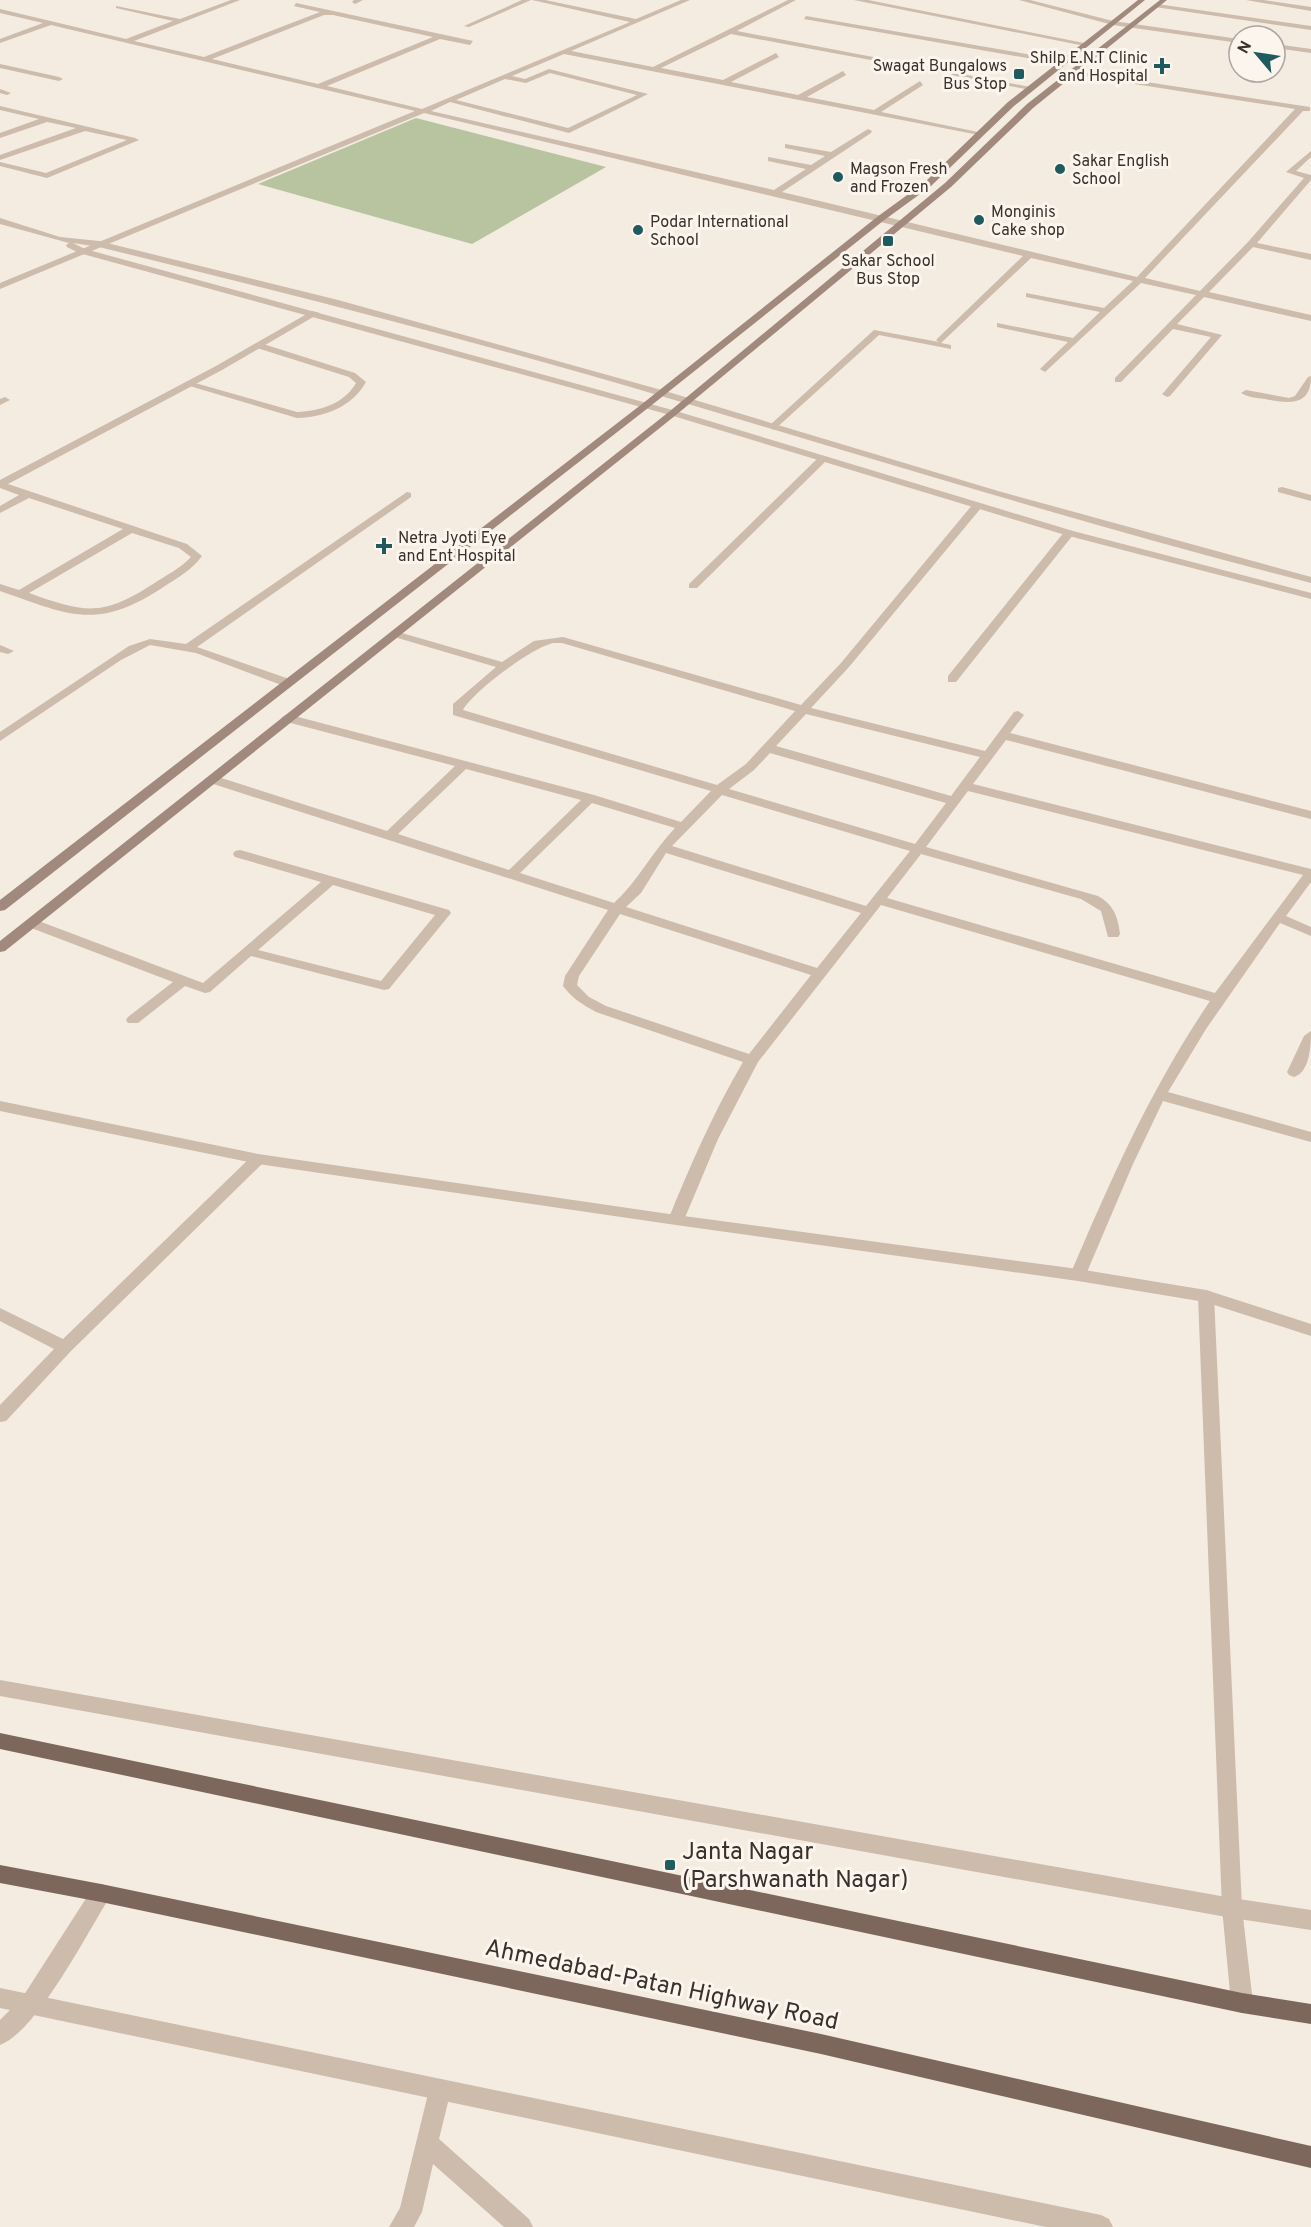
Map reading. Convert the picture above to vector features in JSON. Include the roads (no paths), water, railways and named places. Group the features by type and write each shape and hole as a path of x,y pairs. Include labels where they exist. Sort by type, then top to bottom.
{"main road":[{"path":"0,907 662,393 880,219 928,184 979,133 1031,88 1142,0"},
{"path":"0,948 673,413 948,185 1030,106 1161,3"},
{"path":"979,133 999,136"},
{"path":"0,1741 1242,2003 1311,2014"},
{"name":"Ahmedabad-Patan Highway Road","path":"0,1874 101,1893 820,2044 1311,2157"}],"street":[{"path":"129,40 237,0"},
{"path":"467,26 528,0"},
{"path":"535,0 637,21"},
{"path":"0,286 687,0"},
{"path":"654,69 793,0"},
{"path":"857,0 1085,44"},
{"path":"1022,0 1113,23 1227,39"},
{"path":"1249,0 1311,9"},
{"path":"1161,3 1311,28"},
{"path":"296,5 470,43"},
{"path":"118,7 181,21"},
{"path":"0,11 775,192 1029,255 1311,318"},
{"path":"205,59 323,14 333,13"},
{"path":"806,18 1058,66 1075,72 1311,109"},
{"path":"0,41 51,23"},
{"path":"728,31 1031,88"},
{"path":"320,86 436,39 437,36"},
{"path":"1287,48 1311,51"},
{"path":"564,52 979,133"},
{"path":"724,83 776,55"},
{"path":"0,66 59,79"},
{"path":"449,100 569,131 644,94 549,71 526,81 504,77"},
{"path":"799,98 843,73"},
{"path":"874,113 920,83"},
{"path":"0,108 135,140 47,176 0,164"},
{"path":"1045,369 1139,280 1301,108"},
{"path":"0,136 47,119"},
{"path":"0,158 84,128"},
{"path":"775,192 868,131"},
{"path":"788,146 832,155"},
{"path":"1118,380 1251,244 1309,177 1290,172 1311,153"},
{"path":"771,159 812,168"},
{"path":"0,221 59,239 99,243 335,302 688,400 993,493 1311,580"},
{"path":"59,239 81,251 315,313 673,413 1069,533 1311,596"},
{"path":"1251,244 1311,257"},
{"path":"774,427 877,332 944,344 1029,255"},
{"path":"1029,295 1107,310"},
{"path":"0,484 260,346 315,313"},
{"path":"1000,325 1075,341"},
{"path":"1167,394 1217,335 1171,326"},
{"path":"188,384 297,415 311,415 327,410 357,393 361,382 352,375 260,346"},
{"path":"1246,393 1290,400 1298,398 1311,379"},
{"path":"693,586 823,459"},
{"path":"0,484 183,546 197,556 190,564 134,599 108,612 74,610 0,587"},
{"path":"1282,490 1311,498"},
{"path":"0,510 28,494"},
{"path":"187,648 407,495"},
{"path":"752,1060 601,1009 584,1000 570,987 572,976 616,909 636,890 663,848 720,789 750,768 804,710 845,665 977,506"},
{"path":"20,594 131,529"},
{"path":"952,680 1069,533"},
{"path":"394,634 504,666"},
{"path":"988,755 804,710 563,640 541,640 524,650 457,707 457,712 918,849 1086,896 1102,902 1110,913 1113,934"},
{"path":"0,737 134,647 148,642 187,648 288,683"},
{"path":"676,1220 706,1144 729,1097 752,1060 918,849 1017,715"},
{"path":"287,718 590,798 684,827"},
{"path":"1002,735 1311,815"},
{"path":"768,748 954,801"},
{"path":"389,837 463,765"},
{"path":"211,779 819,973"},
{"path":"964,786 1311,873 1219,999 1160,1095 1142,1127 1078,1275"},
{"path":"510,876 590,798"},
{"path":"663,848 868,911"},
{"path":"240,854 444,913 384,986 250,952"},
{"path":"31,924 205,989 331,880"},
{"path":"877,899 1219,999"},
{"path":"1278,917 1311,932"},
{"path":"133,1020 182,982"},
{"path":"1294,1072 1311,1036"},
{"path":"1160,1095 1311,1137"},
{"path":"2,1109 258,1159 676,1220 1078,1275 1206,1296 1311,1330"},
{"path":"0,1416 65,1347 258,1159"},
{"path":"1206,1296 1232,1908 1242,2003"},
{"path":"0,1314 65,1347"},
{"path":"0,1688 1232,1908 1311,1920"},
{"path":"0,2035 30,2005 101,1893"},
{"path":"0,1998 1101,2227"},
{"path":"401,2227 410,2212 440,2090"},
{"path":"427,2143 521,2227"}],"place":[{"name":"Shilp E.N.T Clinic and Hospital","path":"1162,66"},
{"name":"Swagat Bungalows Bus Stop","path":"1019,74"},
{"name":"Sakar English School","path":"1060,169"},
{"name":"Magson Fresh and Frozen","path":"838,177"},
{"name":"Monginis Cake shop","path":"979,220"},
{"name":"Podar International School","path":"638,230"},
{"name":"Sakar School Bus Stop","path":"888,241"},
{"name":"Netra Jyoti Eye and Ent Hospital","path":"384,546"},
{"name":"Janta Nagar (Parshwanath Nagar)","path":"670,1865"}]}
